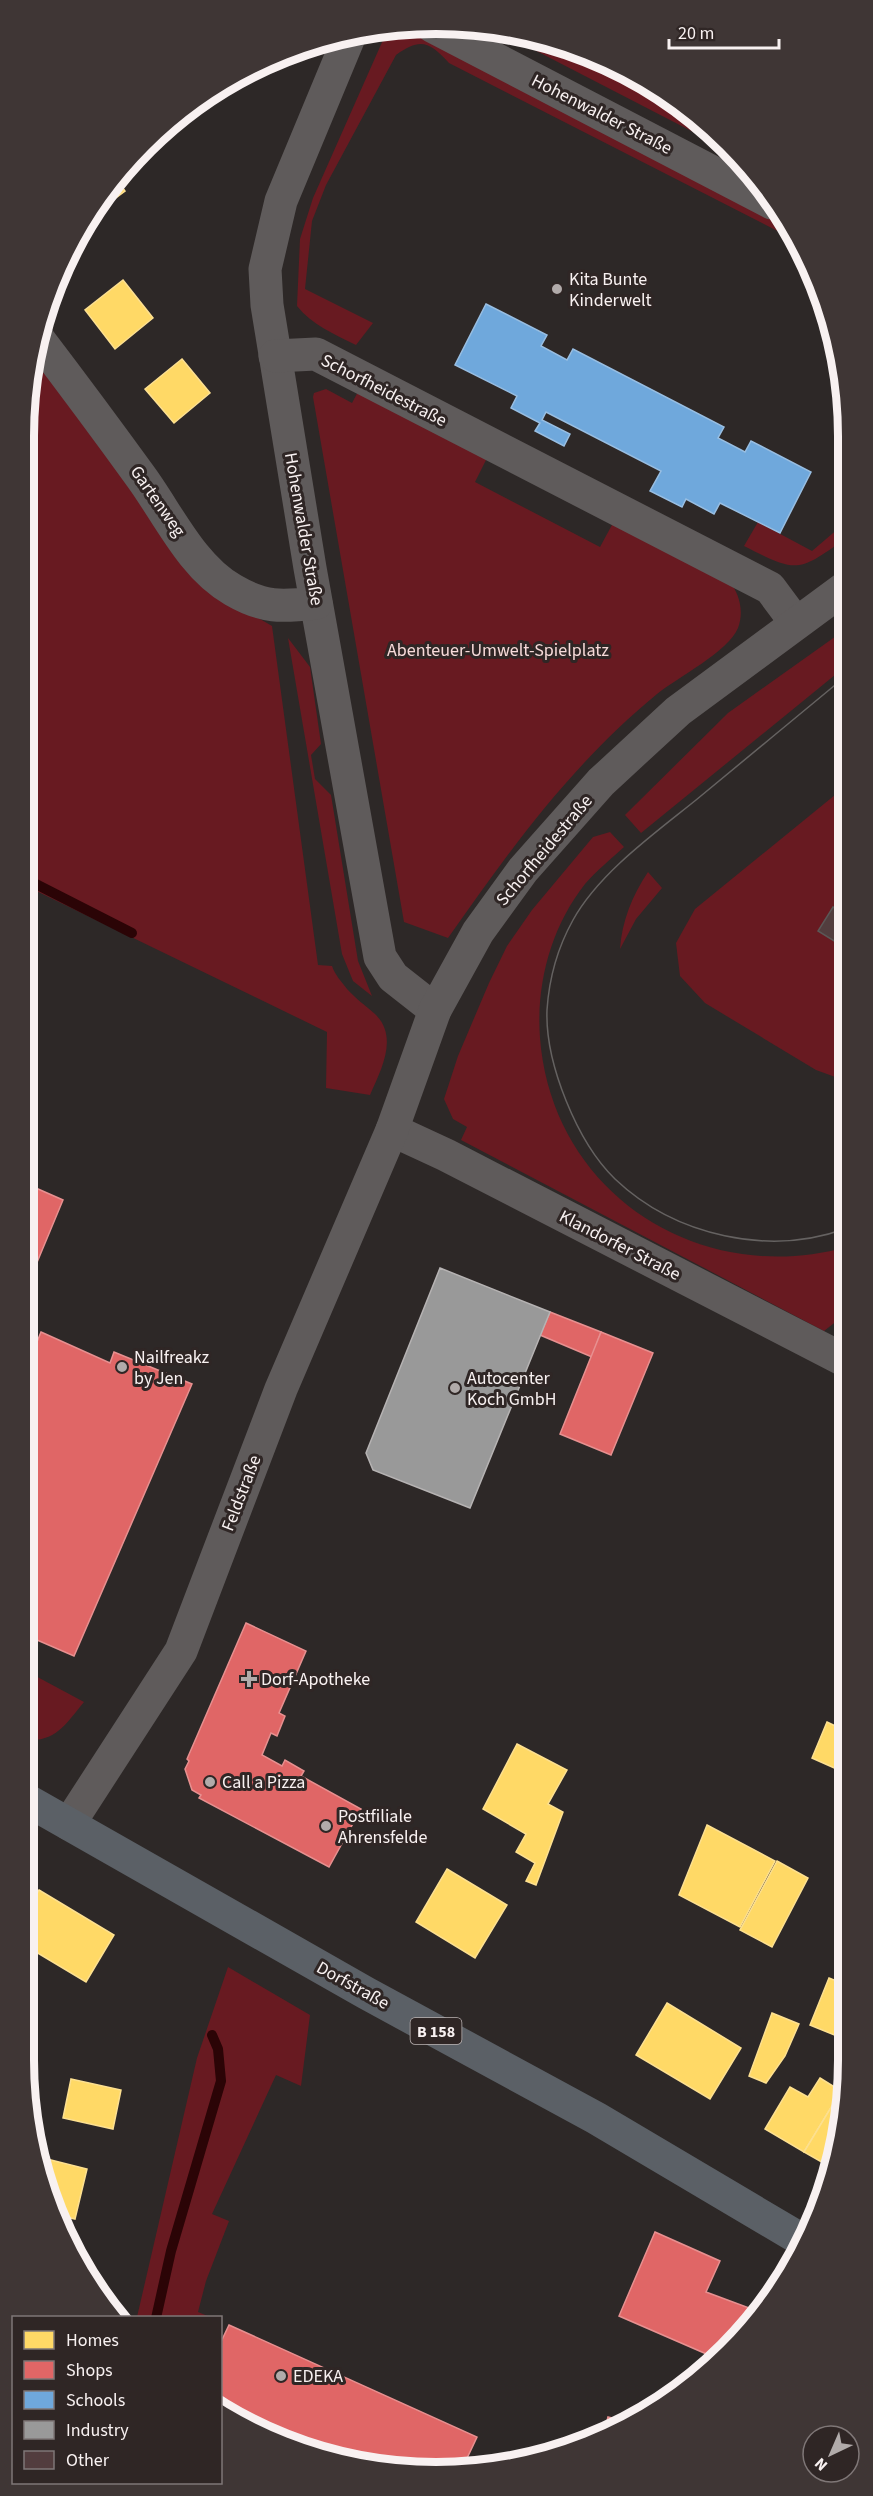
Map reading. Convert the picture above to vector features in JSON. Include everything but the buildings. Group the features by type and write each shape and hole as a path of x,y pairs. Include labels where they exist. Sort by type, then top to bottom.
{"main road":[{"name":"Dorfstraße","path":"34,1804 366,1993 596,2118 797,2237"}],"street":[{"name":"Hohenwalder Straße","path":"448,34 757,194"},
{"name":"Hohenwalder Straße","path":"346,45 281,201 265,269 275,356 316,603 380,957 393,977 435,1010"},
{"name":"Gartenweg","path":"45,347 128,459 195,555 212,573 231,589 257,602 279,607 316,603"},
{"name":"Schorfheidestraße","path":"275,356 316,354 770,588 796,623"},
{"name":"Schorfheidestraße","path":"388,1138 435,1010 478,933 523,870 601,782 678,711 838,593"},
{"name":"Klandorfer Straße","path":"388,1138 446,1155 838,1357"},
{"name":"Feldstraße","path":"69,1824 180,1651 281,1389 388,1138"}],"green space":[{"path":"421,35 774,218 784,234 449,63 436,50 424,44 412,46 396,55 326,185 312,221 305,289 373,323 356,345 316,324 297,306 300,239 313,198 384,38"},
{"path":"523,44 590,65 638,88 708,139"},
{"path":"41,362 231,602 272,626 318,965 332,966 347,989 375,1014 386,1033 386,1054 370,1095 326,1088 327,1032 34,890 34,436"},
{"name":"Abenteuer-Umwelt-Spielplatz","path":"326,389 352,403 359,390 487,458 475,482 600,547 613,523 729,581 740,603 740,622 733,637 714,655 657,694 597,750 519,840 448,938 404,922 313,397 314,393"},
{"path":"758,522 812,551 838,529 838,544 817,558 797,565 787,565 744,546"},
{"path":"838,635 838,673 641,833 625,815 728,713"},
{"path":"288,638 310,667 321,744 311,755 315,779 331,795 358,961 372,996 353,981 342,954"},
{"path":"838,793 838,1078 816,1070 705,1003 680,976 676,943 695,909"},
{"path":"610,832 624,847 585,884 563,919 548,957 539,1018 540,1038 551,1093 572,1142 603,1183 642,1216 688,1240 738,1253 792,1256 838,1248 838,1320 824,1331 461,1140 467,1127 453,1119 444,1099 458,1056 489,983 507,946 532,910 593,837"},
{"path":"648,872 662,888 636,919 620,949 629,909"},
{"path":"34,1675 84,1702 61,1729 48,1737 34,1740 34,1695 37,1689 34,1687"},
{"path":"228,1967 310,2015 301,2086 276,2075 212,2214 229,2221 206,2281 198,2312 208,2316 137,2316 197,2058"}],"waterway":[{"path":"34,883 132,933"},
{"path":"156,2316 171,2251 221,2081 218,2049 212,2035"}],"tram line":[{"path":"838,683 646,840 597,886 573,920 563,941 552,975 547,1010 551,1054 576,1123 601,1163 615,1179 639,1199 666,1215 694,1227 725,1236 787,1241 817,1237 838,1231"}],"place":[{"name":"Kita Bunte Kinderwelt","path":"557,289"},
{"name":"Nailfreakz by Jen","path":"122,1367"},
{"name":"Autocenter Koch GmbH","path":"455,1388"},
{"name":"Dorf-Apotheke","path":"249,1679"},
{"name":"Call a Pizza","path":"210,1782"},
{"name":"Postfiliale Ahrensfelde","path":"326,1826"},
{"name":"EDEKA","path":"281,2376"}]}
